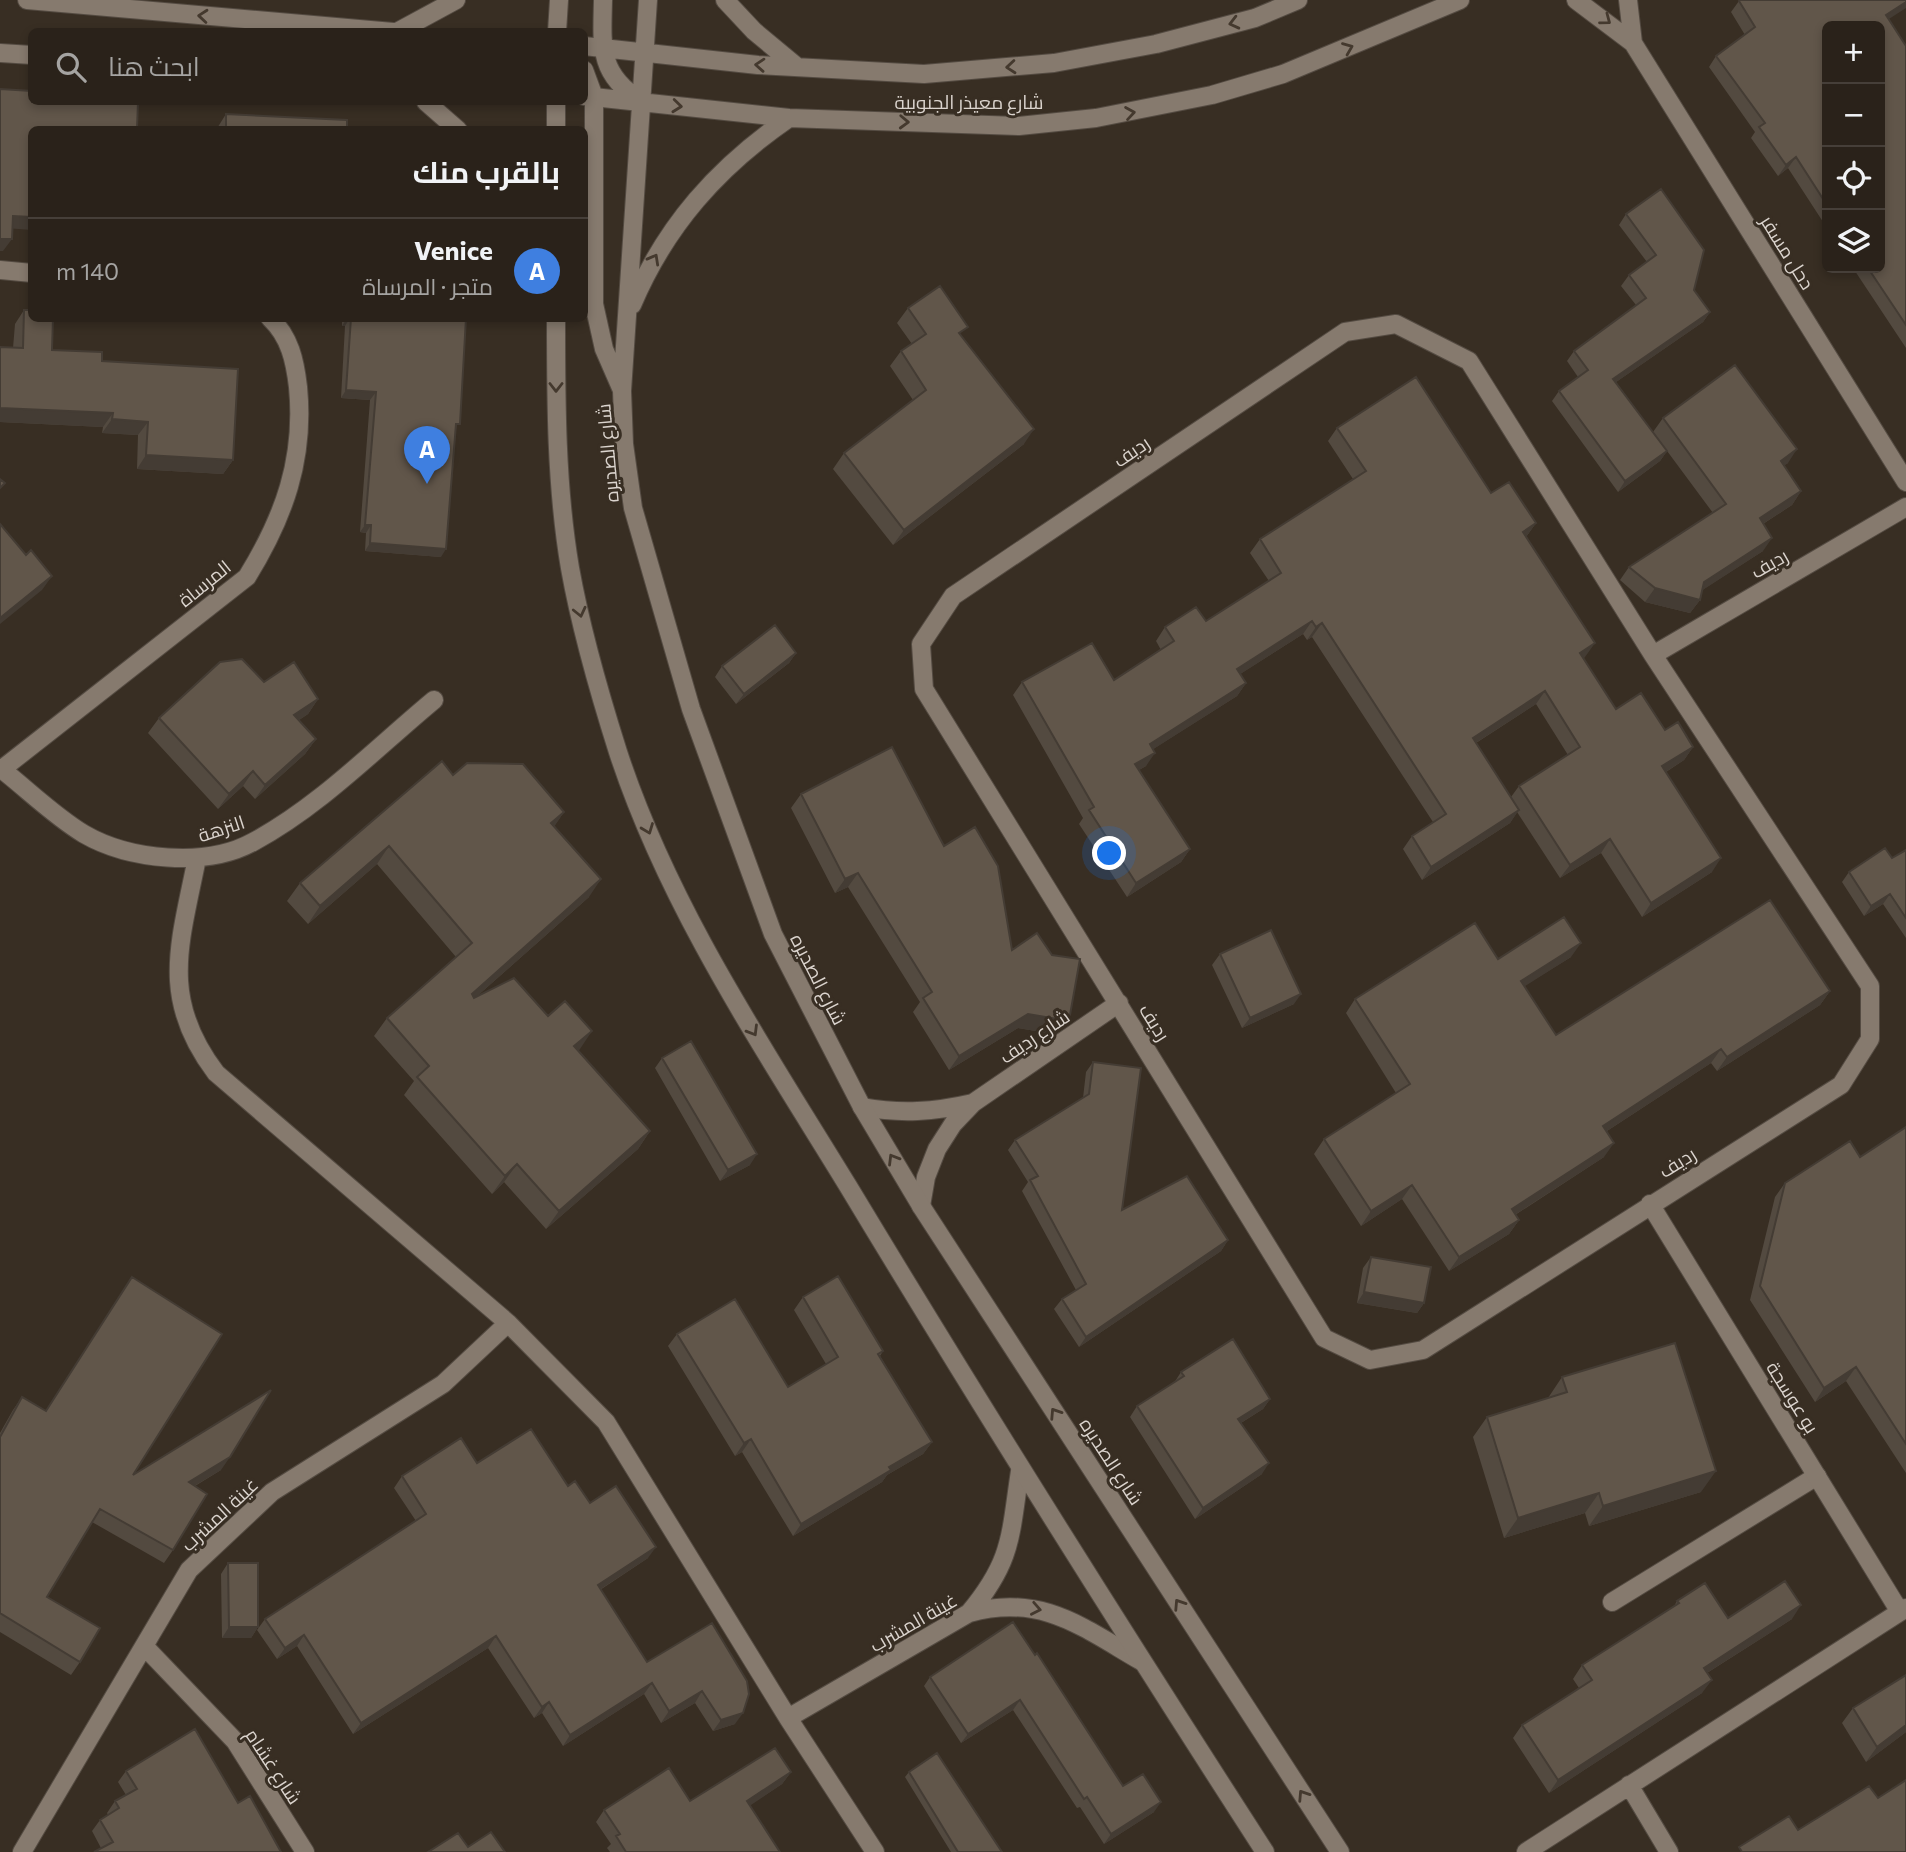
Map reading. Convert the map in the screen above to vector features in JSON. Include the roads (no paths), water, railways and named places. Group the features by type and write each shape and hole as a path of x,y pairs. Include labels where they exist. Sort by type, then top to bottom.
{"street":[{"path":"27,0 87,3 353,28"},
{"path":"403,28 456,0"},
{"path":"557,28 559,0"},
{"path":"603,0 593,47 615,81 643,102"},
{"name":"شارع الصديره","path":"648,0 622,391 624,443 632,508 691,709 761,905 786,963 862,1107 921,1206 1340,1852"},
{"path":"725,0 754,31 796,66"},
{"name":"شارع معيذر الجنوبية","path":"593,47 796,66 924,74 1054,63 1156,44 1255,18 1298,0"},
{"name":"شارع معيذر الجنوبية","path":"589,97 789,118 1019,126 1146,110 1283,74 1460,0"},
{"name":"دحل مسفر","path":"1576,0 1633,43 1906,482"},
{"name":"دحل مسفر","path":"1628,0 1633,43"},
{"path":"0,53 28,55"},
{"path":"589,97 594,304 604,349 622,391"},
{"path":"429,105 453,126"},
{"path":"556,105 556,126"},
{"path":"626,321 643,279 692,202 721,170 789,118"},
{"path":"0,270 28,273"},
{"name":"المرساة","path":"1,769 247,577 267,545 292,483 299,443 295,355 273,322"},
{"path":"556,322 556,424 570,567 592,663 616,745 656,848 699,937 742,1011 1020,1471 1265,1852"},
{"name":"رديف","path":"1396,324 1469,361 1653,655 1870,986 1870,1040 1841,1085 1423,1350 1370,1360 1324,1338 1119,1003 924,689 922,644 953,596 1345,332 1396,324"},
{"name":"رديف","path":"1653,655 1906,507"},
{"name":"النزهة","path":"1,769 84,834 138,855 197,858 251,843 300,812 434,701"},
{"path":"197,858 181,943 178,977 182,1013 195,1045 216,1073 508,1323 606,1422 788,1718 876,1852"},
{"name":"شارع رديف","path":"921,1206 926,1177 937,1149 953,1124 973,1103 1119,1003"},
{"name":"شارع رديف","path":"862,1107 918,1113 973,1103"},
{"name":"بو عوسجة","path":"1526,1852 1903,1610 1817,1476 1650,1204"},
{"name":"غينة المشرب","path":"22,1852 188,1570 255,1507 322,1459 443,1384 508,1323"},
{"path":"969,1613 993,1584 1007,1556 1020,1471"},
{"path":"1612,1602 1817,1476"},
{"name":"غينة المشرب","path":"788,1718 969,1613 1011,1605 1053,1612 1142,1661"},
{"name":"شارع غشام","path":"145,1647 235,1741 304,1852"},
{"path":"1629,1785 1669,1852"}],"place":[{"name":"Venice","path":"427,484"}]}
